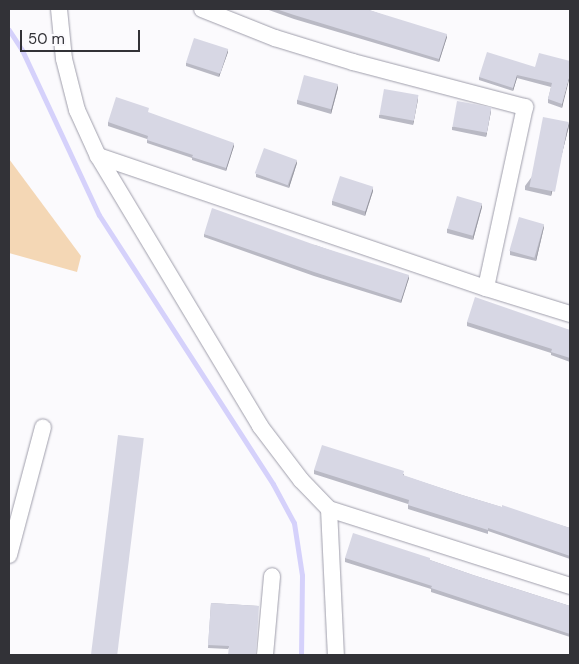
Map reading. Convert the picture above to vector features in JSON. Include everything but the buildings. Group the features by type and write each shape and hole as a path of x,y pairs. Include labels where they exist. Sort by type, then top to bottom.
{"street":[{"path":"59,9 64,59 77,110 98,156 260,426 301,480 329,509 570,586"},
{"path":"202,9 275,38 353,62 525,107 486,288"},
{"path":"98,156 486,288 570,314"},
{"path":"9,555 43,427"},
{"path":"329,509 336,655"},
{"path":"265,655 272,576"}],"shaded area":[{"path":"9,159 81,256 77,272 9,253"}],"waterway":[{"path":"9,30 22,50 99,215 273,484 294,523 302,575 301,655"}]}
